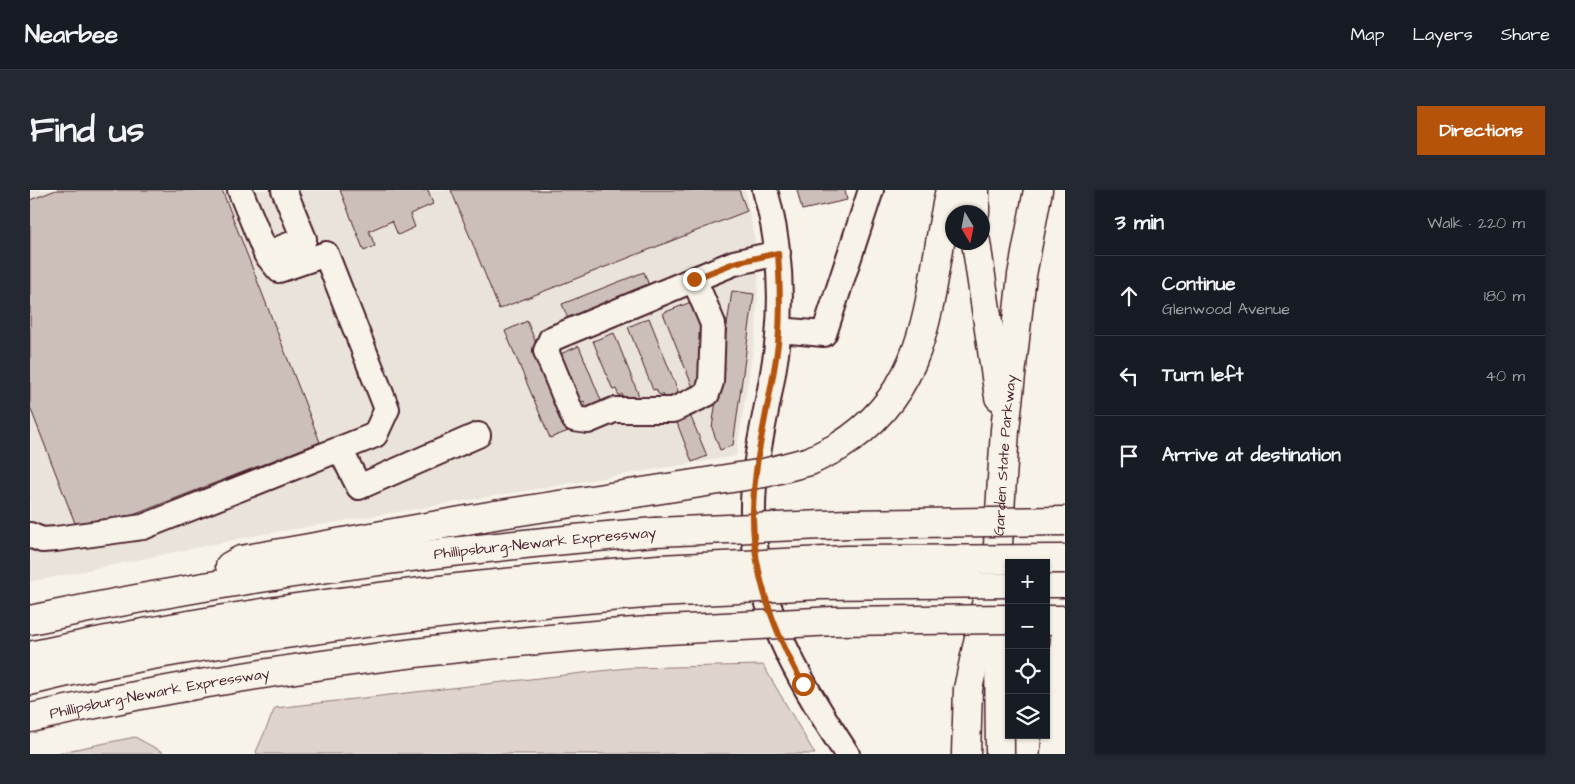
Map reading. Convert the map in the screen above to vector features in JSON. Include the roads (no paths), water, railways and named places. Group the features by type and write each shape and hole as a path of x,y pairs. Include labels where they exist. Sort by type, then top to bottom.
{"highway":[{"path":"181,589 242,560 495,516 773,472 810,461 838,448 861,432 882,411 898,390 917,355 928,311 950,190"},
{"path":"974,205 975,190"},
{"name":"Garden State Parkway","path":"1000,754 998,545 1005,430 1022,275 1038,190"},
{"path":"977,250 1005,430"},
{"path":"962,522 1065,512"},
{"name":"Phillipsburg-Newark Expressway","path":"30,620 181,589 328,566 450,551 655,532 818,525 1065,521"},
{"path":"966,754 968,689 998,545"},
{"path":"32,672 658,581 846,560 1065,559"},
{"path":"32,672 220,620 432,590 658,581 819,585 1005,583"},
{"path":"1050,583 1065,584"},
{"name":"Phillipsburg-Newark Expressway","path":"30,718 144,694 316,666 475,646 648,631 834,621 1005,619"},
{"path":"1050,620 1065,620"},
{"path":"1058,748 1065,639"}],"street":[{"path":"30,535 42,540 143,527 375,436 387,409 326,254 279,270 266,254 240,190"},
{"path":"266,254 304,239 284,190"},
{"path":"765,190 778,253 779,330 755,480 752,513 756,554 771,614 785,650 812,699 847,754"},
{"path":"779,330 824,334 871,190"},
{"path":"694,279 713,324 711,382 707,394 673,410 614,410 588,421 574,419 546,351 551,339 694,279 734,263 778,253"},
{"path":"340,449 359,487 478,435"}]}
